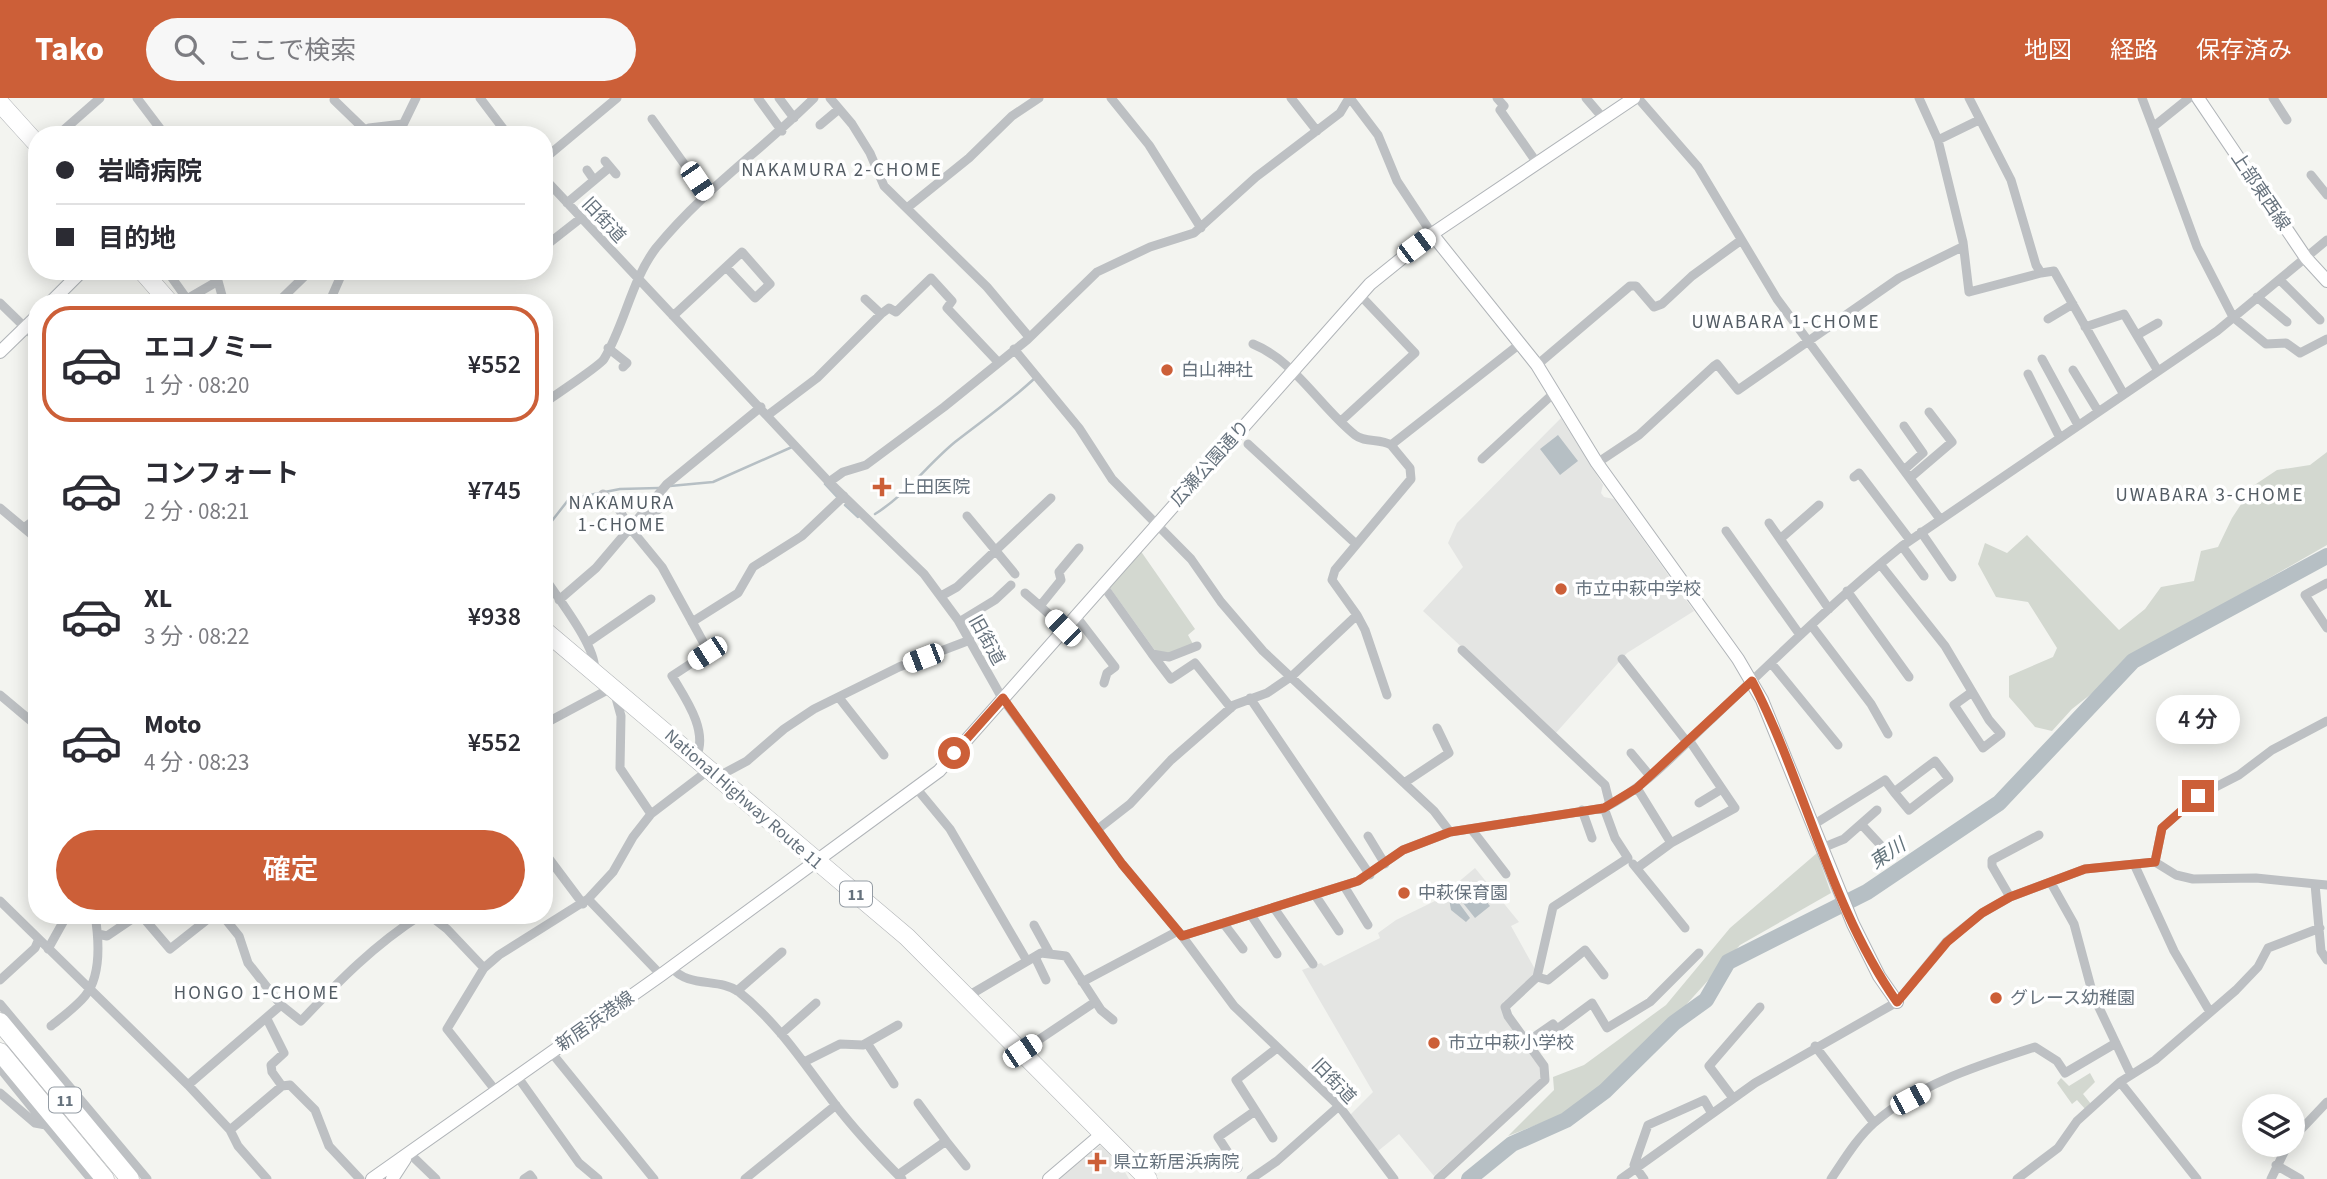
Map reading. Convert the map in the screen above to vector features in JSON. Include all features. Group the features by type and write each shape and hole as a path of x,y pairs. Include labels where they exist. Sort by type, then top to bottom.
{"highway":[{"path":"0,103 28,134"},
{"path":"154,280 172,294"},
{"name":"National Highway Route 11","path":"553,638 908,937 1148,1179"},
{"name":"11","path":"0,1021 130,1179"},
{"name":"11","path":"0,1052 105,1179"}],"street":[{"path":"68,126 100,98"},
{"path":"137,98 158,126"},
{"path":"393,126 403,124 416,98"},
{"path":"480,98 502,126"},
{"path":"553,151 617,98"},
{"path":"758,98 782,131"},
{"path":"779,98 794,118"},
{"path":"830,98 870,153 884,186 987,287 1029,337"},
{"path":"907,208 969,158 1012,116 1039,98"},
{"path":"1111,98 1149,145 1201,228"},
{"path":"1291,98 1317,131"},
{"path":"829,482 843,472 866,465 998,362 1029,337 1097,272 1150,247 1194,233 1201,228 1256,177 1340,113 1350,98 1378,135 1397,181 1432,234 1538,365 1597,463 1752,681 1853,924 1879,976 1897,1002"},
{"path":"1497,98 1504,106 1500,110 1504,118 1537,163"},
{"path":"1586,98 1604,118"},
{"path":"1636,98 1698,167 1777,299 1940,519"},
{"name":"広瀬公園通り","path":"817,862 939,771 1359,294 1432,234 1636,98"},
{"path":"1919,98 1946,162 1969,292 2054,271 2123,393"},
{"path":"1969,98 2011,180 2036,265 2042,273"},
{"path":"2142,98 2197,247 2233,317 2266,344 2286,343 2300,353 2327,339"},
{"path":"2153,127 2189,98"},
{"name":"上部東西線","path":"2198,98 2306,258 2327,281"},
{"path":"2273,98 2287,120"},
{"path":"334,100 357,126"},
{"path":"553,397 603,362 638,280 654,252 705,193 782,131 809,100"},
{"path":"820,125 839,109"},
{"path":"652,119 705,193"},
{"path":"1938,140 1979,120"},
{"path":"567,203 610,167"},
{"path":"587,170 594,180"},
{"path":"2311,176 2327,195"},
{"name":"旧街道","path":"553,188 829,482 915,564 942,596 1003,698 1122,864 1180,934 1234,1006 1339,1106 1394,1179"},
{"path":"553,240 581,218"},
{"path":"1082,982 1180,934 1224,924 1344,886 1370,875 1403,850 1450,832 1607,806 1637,788 1847,591 1906,543 2158,371 2233,317 2327,240"},
{"path":"1538,365 1630,286 1636,286 1654,307 1662,304 1692,276 1741,241"},
{"path":"1597,463 1639,435 1714,366 1717,365 1738,390 1899,278 1962,247"},
{"path":"673,316 742,252 770,284 755,298 726,267"},
{"path":"768,415 817,378 881,314 889,308 895,312 931,278 952,301 947,308 998,362"},
{"path":"59,294 73,280"},
{"path":"287,294 301,280"},
{"path":"2280,280 2320,320"},
{"path":"196,294 218,281 222,294"},
{"path":"1341,421 1415,353 1359,294"},
{"path":"2257,297 2287,323"},
{"path":"865,299 881,314"},
{"path":"0,303 28,330"},
{"path":"2048,319 2073,303"},
{"path":"2085,327 2124,314 2158,371"},
{"path":"2137,335 2158,323"},
{"path":"0,352 28,324"},
{"path":"1391,445 1521,343"},
{"path":"1253,344 1264,348 1292,371 1356,437 1391,445 1410,468 1411,479 1335,570 1332,580 1365,630 1387,695"},
{"path":"608,348 626,363 623,367"},
{"path":"1014,349 1079,428 1112,479 1157,522 1290,678 1404,782 1434,811 1450,832"},
{"path":"2042,359 2078,425"},
{"path":"2073,369 2098,411"},
{"path":"2028,374 2060,438"},
{"path":"1482,459 1554,393"},
{"path":"559,600 596,568 638,515 667,485 761,407"},
{"path":"1908,473 1952,442 1929,412"},
{"path":"1904,426 1923,453 1908,473"},
{"path":"1248,444 1356,544"},
{"path":"1853,477 1859,473 1906,543 1924,576"},
{"path":"603,494 617,506 630,528 662,567 707,653 672,676 689,705 708,767"},
{"path":"692,622 738,593 753,568 802,536 844,496"},
{"path":"942,596 957,587 1051,498"},
{"path":"1780,539 1819,505"},
{"path":"630,528 662,507"},
{"path":"0,508 28,530"},
{"path":"967,516 1015,574"},
{"path":"1769,523 1829,609"},
{"path":"1726,531 1800,635"},
{"path":"1921,532 1952,577"},
{"path":"1040,606 1061,580 1059,572 1079,548"},
{"path":"1880,564 1945,646 2001,734 1983,748 1954,705 1972,692"},
{"path":"2327,583 2305,595 2327,628"},
{"path":"1102,584 1171,679 1195,663 1231,708"},
{"path":"959,622 995,600 1011,585"},
{"path":"553,591 587,643 595,659 594,672"},
{"path":"1847,591 1909,677"},
{"path":"1025,593 1063,628"},
{"path":"587,643 651,599"},
{"path":"1075,615 1115,667 1107,673 1104,683"},
{"path":"1098,830 1130,804 1171,760 1231,708 1267,693 1290,678 1357,615"},
{"path":"1811,625 1871,704 1888,734"},
{"path":"553,921 585,901 613,872 633,837 651,814 708,767 753,757 797,719 899,667 970,640"},
{"path":"1152,654 1169,657 1197,646"},
{"path":"1462,650 1605,785 1615,838 1685,928"},
{"path":"1622,659 1688,741 1735,808 1671,843 1637,868"},
{"path":"1771,663 1838,745"},
{"path":"553,719 613,687 621,716 620,768 651,814"},
{"path":"0,695 28,718"},
{"path":"1250,698 1370,875"},
{"path":"840,699 884,755"},
{"path":"2155,862 2162,828 2198,796 2230,780 2272,750 2327,721"},
{"path":"1404,782 1449,753 1437,728"},
{"path":"1630,753 1650,776"},
{"path":"1813,825 1885,780 1894,792 1909,810 1949,779 1935,761 1894,792"},
{"path":"1637,788 1671,843"},
{"path":"917,789 950,829 1046,979"},
{"path":"1699,803 1723,789"},
{"path":"1582,810 1592,838"},
{"path":"1822,848 1844,839 1877,810"},
{"path":"1861,824 1886,851"},
{"path":"1472,830 1506,874"},
{"path":"2010,897 1992,866 1992,860 2039,835"},
{"path":"1368,836 1385,864"},
{"path":"1438,1179 1545,1080 1546,1071 1508,1016 1505,1007 1536,977 1553,907 1628,858"},
{"name":"新居浜港線","path":"372,1179 817,862"},
{"path":"1621,1179 1733,1097 1815,1046 1897,1002 1947,942 1982,913 2010,897 2094,867 2135,866 2155,862 2176,876 2193,879 2305,880 2327,885"},
{"path":"553,863 585,901 666,971 737,991 781,1034 836,1105 900,1177 946,1141"},
{"path":"2135,866 2174,951 2210,1012"},
{"path":"2051,883 2074,924 2093,995 2131,1075"},
{"path":"2315,884 2321,951 2327,960"},
{"path":"1344,886 1368,925"},
{"path":"1315,895 1339,931"},
{"path":"0,901 188,1086 230,1130 238,1146 267,1179"},
{"path":"1274,908 1313,964"},
{"path":"1251,915 1277,954"},
{"path":"48,949 62,924"},
{"path":"51,1026 85,996 97,967 96,924"},
{"path":"98,934 107,936 126,924"},
{"path":"148,924 170,949 202,924"},
{"path":"229,924 239,936 242,952 248,963 281,1004 301,1021 375,946 408,924"},
{"path":"441,924 484,968"},
{"path":"496,1091 447,1029 484,968 499,955 548,924"},
{"path":"1224,924 1243,949"},
{"path":"1034,925 1050,954"},
{"path":"2017,1179 2058,1148 2077,1121 2120,1082 2155,1060 2210,1012 2258,967 2268,948 2320,928"},
{"path":"0,980 35,948 38,941"},
{"path":"1536,977 1548,979 1585,950 1604,975"},
{"path":"737,991 782,952"},
{"path":"1527,1042 1553,1024 1557,1029 1592,1003 1607,1028 1650,1002 1699,953"},
{"path":"968,996 1031,959 1050,954 1066,956 1095,1002 1113,1020"},
{"path":"1022,1051 1095,1002"},
{"path":"781,1034 817,1003"},
{"path":"0,1004 147,1179"},
{"path":"188,1086 281,1004"},
{"path":"1733,1097 1709,1066 1760,1007"},
{"path":"267,1019 284,1053 271,1065 272,1072 282,1086"},
{"path":"804,1062 840,1044 867,1043 898,1025"},
{"path":"867,1043 894,1084"},
{"path":"1831,1179 1874,1123 1910,1099 1958,1073 2035,1047 2057,1061 2065,1073 2116,1043"},
{"path":"1815,1046 1874,1123"},
{"path":"1273,1138 1236,1080 1277,1048"},
{"path":"551,1052 654,1179"},
{"path":"0,1068 91,1179"},
{"path":"517,1076 579,1163 598,1179"},
{"path":"2120,1082 2197,1179"},
{"path":"230,1130 282,1086 290,1085 307,1099 315,1110 325,1140 360,1179"},
{"path":"2,1097 34,1123 46,1125"},
{"path":"1644,1179 1634,1165 1648,1125 1704,1100 1712,1112"},
{"path":"918,1102 966,1166"},
{"path":"2305,1125 2327,1102"},
{"path":"745,1179 836,1105"},
{"path":"1251,1179 1277,1161 1339,1106"},
{"path":"1238,1168 1218,1137 1255,1111"},
{"path":"1049,1179 1103,1133"},
{"path":"393,1179 409,1153 436,1179"},
{"path":"2271,1179 2281,1157"},
{"path":"2276,1165 2300,1179"},
{"path":"524,1179 530,1175 533,1179"}],"shaded area":[{"name":"市立中萩中学校","path":"1561,418 1603,485 1601,493 1604,497 1614,499 1694,611 1627,653 1555,734 1423,611 1463,567 1448,543 1457,523"},
{"path":"1558,435 1578,461 1560,475 1540,449"},
{"path":"2327,452 2327,545 2156,643 2072,709 2052,731 2035,727 2009,697 2009,676 2053,657 2057,648 2028,602 1996,597 1978,564 1985,543 2007,553 2027,535 2119,630 2145,609 2161,587 2194,581 2201,551 2218,547 2232,518 2253,486 2277,470 2310,465"},
{"path":"1140,550 1195,629 1188,635 1193,644 1168,654 1156,652 1108,585"},
{"path":"1817,853 1831,893 1740,945 1657,1037 1601,1087 1564,1114 1508,1136 1554,1090 1553,1077 1584,1065 1666,1005 1730,928"},
{"name":"市立中萩小学校","path":"1475,868 1519,922 1511,926 1536,971 1535,976 1503,1002 1502,1008 1540,1064 1542,1073 1540,1080 1434,1176 1399,1134 1378,1151 1350,1115 1373,1092 1302,970 1321,963 1324,966 1380,938 1378,933 1396,920 1437,900"},
{"path":"1470,881 1490,906 1475,918 1455,893"},
{"path":"1453,895 1470,918 1466,922 1451,910 1449,899"},
{"path":"2090,1073 2095,1082 2083,1094 2091,1104 2086,1110 2077,1100 2072,1104 2057,1083 2061,1078 2069,1086"},
{"name":"県立新居浜病院","path":"1101,1145 1118,1160 1129,1179 1057,1179"}],"waterway":[{"path":"875,514 897,498 955,442 1035,378"},
{"path":"670,486 713,482 792,447"},
{"path":"825,484 839,499"},
{"path":"553,519 569,499 620,489 659,488"},
{"path":"845,505 858,517"},
{"name":"東川","path":"1469,1179 1512,1144 1566,1120 1605,1091 1674,1023 1706,1000 1728,962 1867,892 1999,803 2133,661 2327,556"}],"place":[{"name":"白山神社","path":"1167,370"},
{"name":"上田医院","path":"882,487"},
{"name":"市立中萩中学校","path":"1561,589"},
{"name":"中萩保育園","path":"1404,893"},
{"name":"グレース幼稚園","path":"1996,998"},
{"name":"市立中萩小学校","path":"1434,1043"},
{"name":"県立新居浜病院","path":"1097,1162"}],"district":[{"name":"NAKAMURA 2-CHOME","path":"842,169"},
{"name":"UWABARA 1-CHOME","path":"1786,321"},
{"name":"UWABARA 3-CHOME","path":"2210,494"},
{"name":"NAKAMURA 1-CHOME","path":"622,513"},
{"name":"HONGO 1-CHOME","path":"257,992"}],"route":[{"path":"954,753 1003,698 1122,864 1182,936 1358,881 1403,850 1450,832 1604,808 1637,788 1752,681 1853,924 1879,976 1897,1002 1947,942 1982,913 2010,897 2085,869 2155,862 2156,844 2162,828 2198,796"}]}
